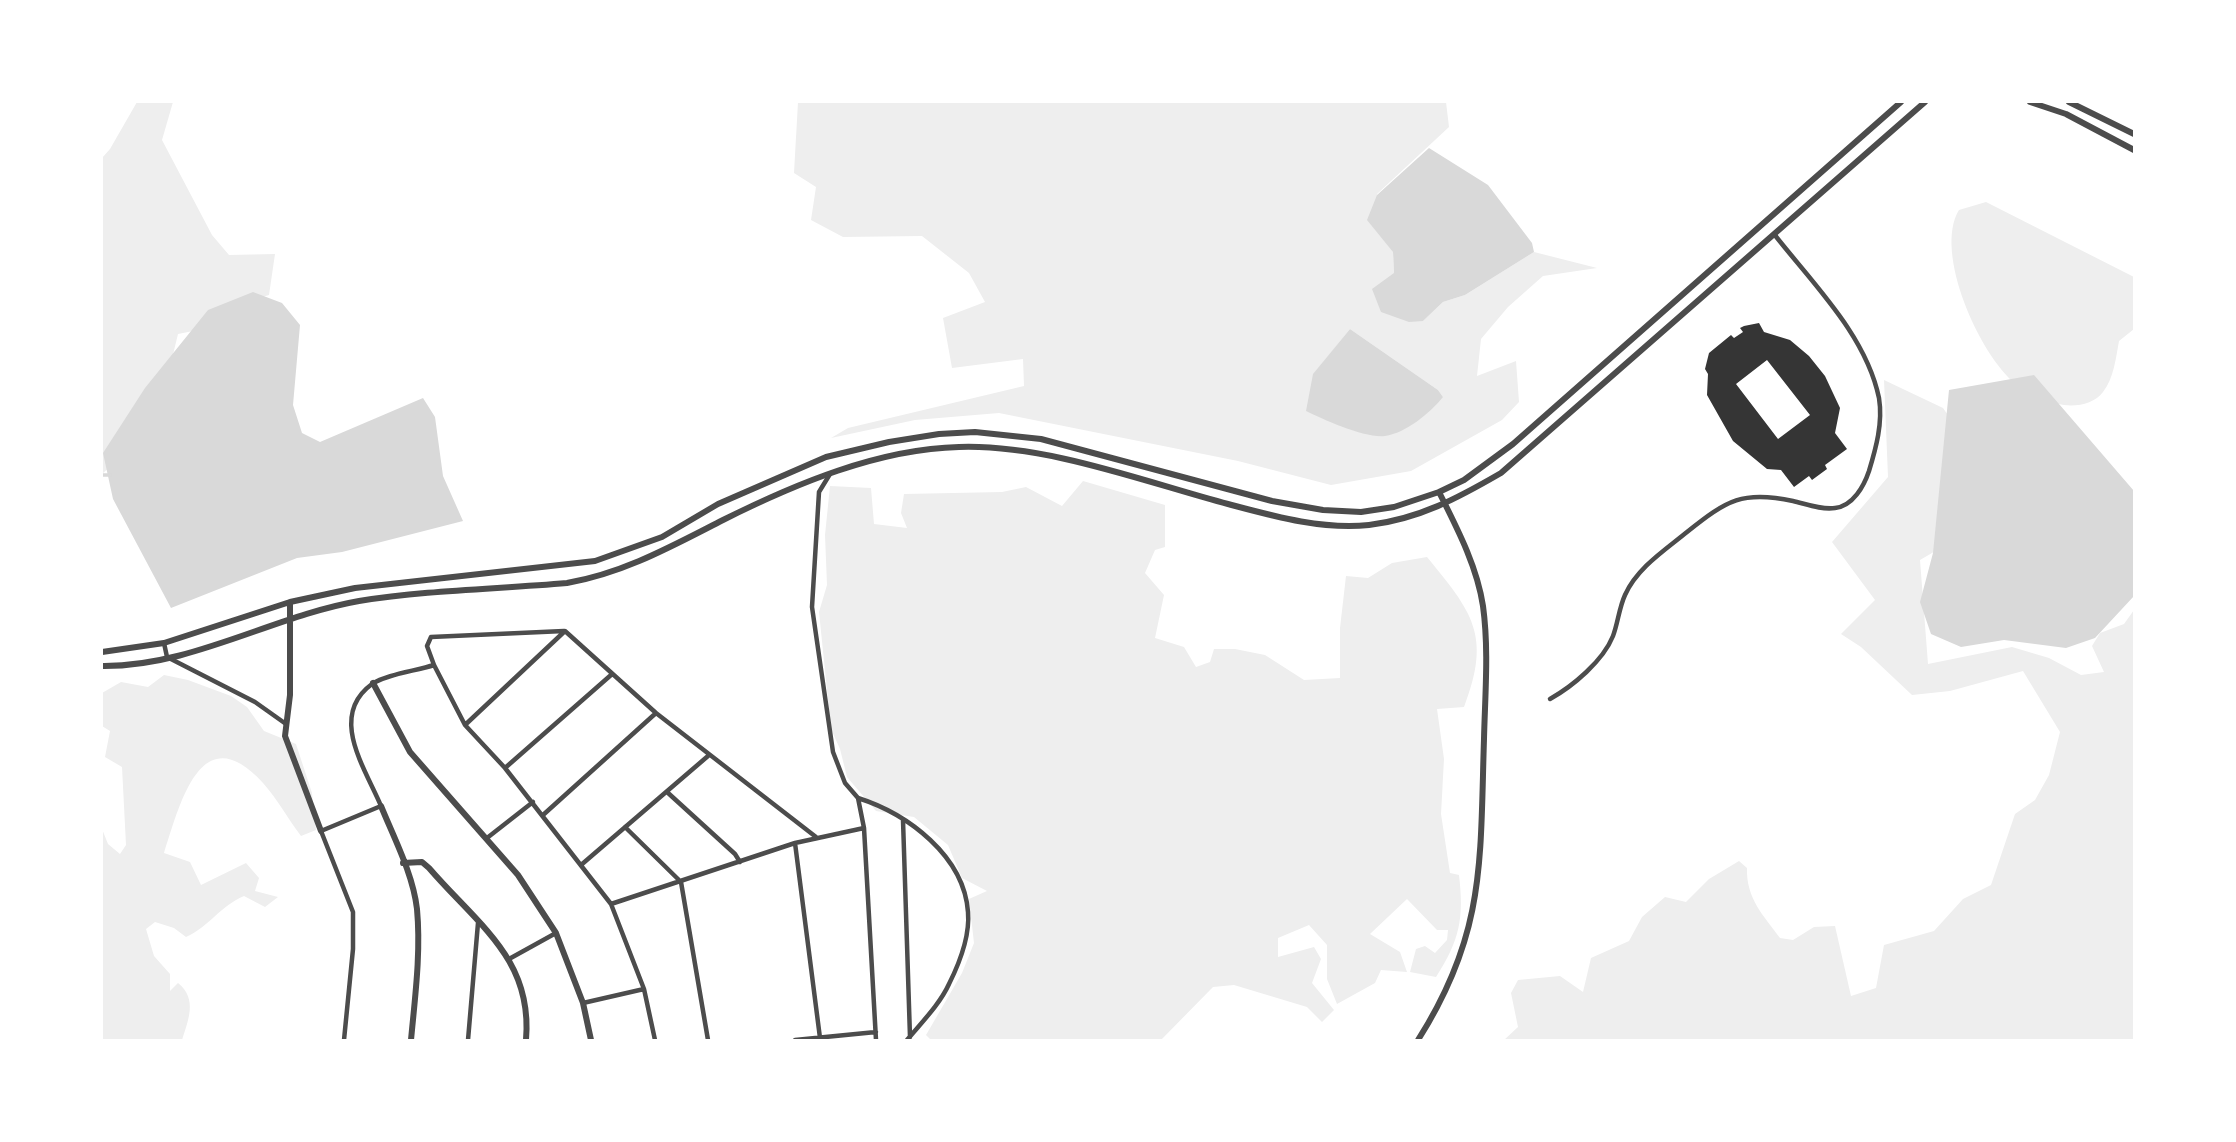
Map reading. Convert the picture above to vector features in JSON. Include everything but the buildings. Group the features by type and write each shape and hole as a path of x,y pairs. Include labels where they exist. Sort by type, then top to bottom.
{"street":[{"path":"102,652 164,643 290,602 355,588 595,561 662,537 718,504 826,457 889,442 975,432 1041,439 1272,501 1323,510 1361,512 1394,507 1439,492 1464,480 1513,444 1902,102"},
{"path":"102,666 195,651 288,619 359,601 567,583 601,577 656,556 726,519 831,473 910,452 987,447 1044,453 1269,515 1326,525 1376,524 1446,506 1501,474 1924,102"},
{"path":"2030,102 2066,114 2134,150"},
{"path":"2069,102 2134,134"},
{"path":"1550,699 1567,689 1605,650 1613,637 1625,594 1644,566 1700,521 1744,496 1766,495 1823,508 1837,508 1863,488 1880,424 1879,400 1873,379 1852,335 1774,234"},
{"path":"826,457 831,473 819,492 812,607 832,752 845,783 859,798 903,819 932,841 961,882 969,913 963,949 948,987 909,1039"},
{"path":"1418,1041 1443,1000 1465,947 1480,872 1486,663 1483,605 1471,561 1439,492"},
{"path":"290,602 290,695 285,736 353,912 353,949 344,1041"},
{"path":"465,725 565,631"},
{"path":"655,1041 644,989 611,904 506,768 465,725 434,665 427,646 431,637 565,631 656,713 816,837"},
{"path":"164,643 167,657"},
{"path":"167,657 256,702 286,724"},
{"path":"411,1041 418,950 417,908 404,863 350,732 352,709 373,683 434,665"},
{"path":"506,768 611,675"},
{"path":"373,683 410,752 519,875 556,933 583,1003 591,1041"},
{"path":"543,815 656,713"},
{"path":"582,864 708,755"},
{"path":"667,792 735,853 740,862"},
{"path":"859,798 864,828 876,1041"},
{"path":"487,838 533,802"},
{"path":"321,831 381,806"},
{"path":"903,819 909,1039"},
{"path":"625,827 681,882 708,1041"},
{"path":"611,904 795,843 864,828"},
{"path":"795,843 820,1038"},
{"path":"404,863 422,862 429,868 509,959 524,993 526,1041"},
{"path":"468,1041 478,923"},
{"path":"509,959 556,933"},
{"path":"583,1003 644,989"},
{"path":"795,1041 876,1032"}],"shaded area":[{"path":"137,102 173,102 162,140 212,235 229,255 275,254 269,295 227,308 203,329 178,334 167,379 113,464 102,474 102,158"},
{"path":"798,102 1446,102 1449,127 1377,194 1393,252 1394,273 1423,321 1443,302 1465,295 1534,252 1597,268 1543,276 1508,307 1481,339 1477,376 1516,361 1519,402 1502,420 1411,471 1331,485 1238,461 999,413 915,420 831,438 848,428 1024,386 1023,359 952,368 943,318 985,302 969,273 922,236 843,237 811,220 816,187 794,173","holes":["1350,329 1438,390 1443,397 1313,375"]},
{"path":"1429,148 1488,185 1532,243 1534,252 1465,295 1443,302 1423,321 1409,322 1381,312 1372,289 1394,273 1393,252 1367,220 1377,195"},
{"path":"1986,202 2134,277 2134,329 2119,341 2110,380 2096,399 2080,405 2064,405 2033,396 2002,370 1975,328 1956,276 1952,251 1953,228 1959,210"},
{"path":"253,292 282,303 300,325 293,405 302,433 320,442 423,398 435,417 443,476 463,521 342,552 297,558 171,608 113,499 103,453 145,388 208,310"},
{"path":"1350,329 1438,390 1443,397 1417,421 1401,431 1385,436 1356,432 1306,411 1313,374"},
{"path":"2034,375 2134,491 2134,596 2095,638 2066,648 2004,640 1961,647 1931,634 1920,602 1933,553 1949,390"},
{"path":"1884,380 1943,408 1982,464 1973,529 1920,560 1928,664 2012,647 2049,658 2081,675 2104,672 2092,646 2100,633 2124,624 2134,610 2134,1040 1504,1040 1518,1027 1511,993 1518,980 1560,976 1583,992 1591,958 1629,941 1642,917 1665,897 1686,902 1709,879 1739,861 1747,868 1749,888 1757,906 1780,938 1793,940 1814,927 1835,926 1851,996 1876,988 1884,945 1934,931 1963,899 1991,885 2015,814 2035,800 2049,775 2060,732 2023,671 1950,691 1912,695 1861,647 1841,634 1875,600 1832,542 1888,477"},
{"path":"1083,481 1165,505 1165,547 1155,550 1145,573 1164,595 1155,638 1184,647 1196,667 1210,662 1214,649 1235,649 1265,655 1304,680 1340,678 1340,628 1346,576 1368,578 1392,563 1427,557 1456,594 1473,626 1476,661 1464,707 1437,709 1444,759 1441,814 1450,873 1459,875 1461,904 1455,940 1436,977 1410,972 1416,949 1425,946 1435,953 1447,940 1448,930 1437,930 1407,899 1370,934 1400,952 1407,972 1381,970 1375,983 1337,1004 1327,979 1327,945 1309,925 1278,938 1278,957 1314,947 1321,959 1312,983 1334,1010 1322,1022 1307,1007 1234,985 1213,987 1161,1040 931,1040 926,1035 962,973 974,943 969,899 987,891 962,878 948,845 914,817 876,811 847,777 840,749 831,729 819,612 827,585 825,535 830,486 871,488 874,524 907,528 901,513 904,494 1002,492 1026,487 1062,506"},
{"path":"164,675 188,680 231,696 247,707 264,731 296,744 312,793 316,830 301,836 268,789 242,764 224,758 209,762 196,774 186,791 164,853 190,862 201,885 246,863 259,878 255,891 278,897 265,907 244,896 186,937 174,928 155,922 146,929 154,956 170,974 170,991 178,983 188,996 190,1010 182,1040 102,1040 102,829 108,844 120,854 126,845 122,767 105,757 110,731 102,726 102,693 121,682 148,687"}],"waterway":[{"path":"102,475 110,475"}]}
